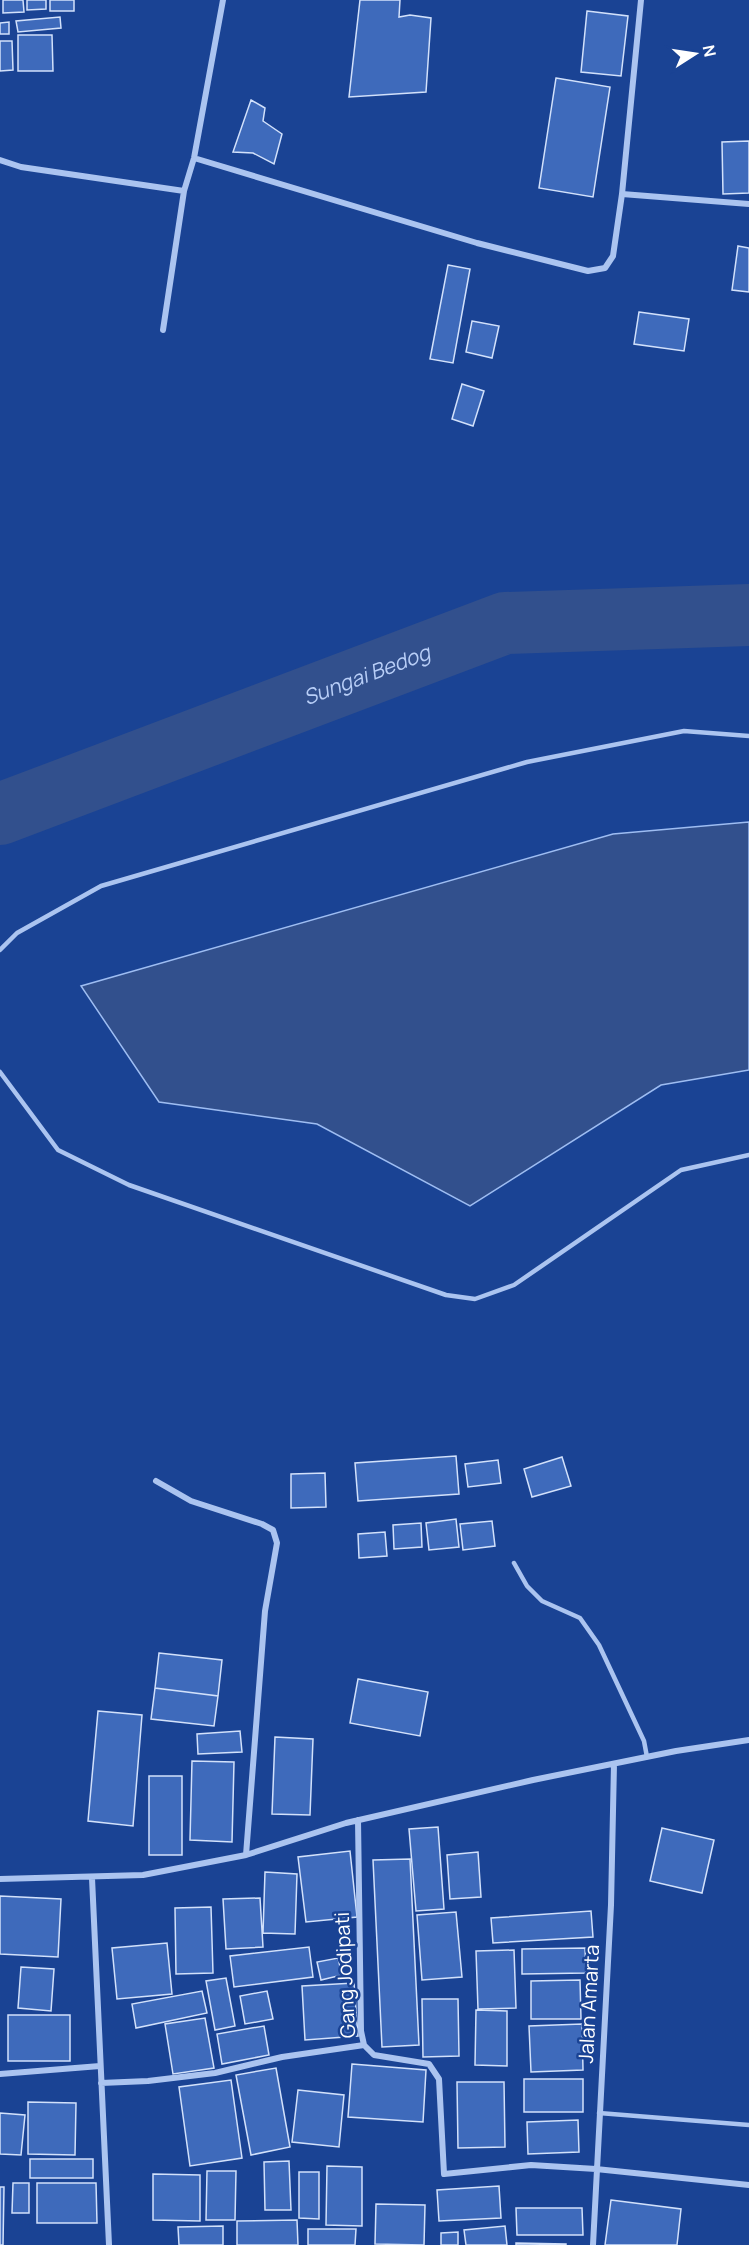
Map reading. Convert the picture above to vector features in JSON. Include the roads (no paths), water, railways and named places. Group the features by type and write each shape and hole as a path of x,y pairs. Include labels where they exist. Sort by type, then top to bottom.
{"street":[{"path":"162,330 184,191 194,158 223,0"},
{"path":"194,158 477,243 588,271 605,268 613,256 622,194 641,0"},
{"path":"0,160 21,167 184,191"},
{"path":"622,194 749,204"},
{"path":"156,1481 191,1501 262,1524 273,1530 278,1543 265,1611 246,1855"},
{"path":"0,1879 143,1875 246,1855 358,1820 532,1779 749,1740"},
{"name":"Jalan Amarta","path":"593,2245 611,1905 614,1764"},
{"name":"Gang Jodipati","path":"358,1820 357,1887 364,2045 374,2055 429,2064 439,2079 444,2174 531,2165 596,2169"},
{"path":"92,1878 108,2245"},
{"path":"101,2083 148,2081 215,2073 282,2057 364,2045"},
{"path":"0,2074 100,2066"},
{"path":"596,2169 749,2185"}],"lane":[{"path":"0,950 17,933 101,886 527,762 684,731 749,736"},
{"path":"0,1072 58,1150 129,1185 446,1295 476,1299 514,1285 681,1170 749,1155"},
{"path":"514,1563 527,1586 542,1601 580,1618 599,1645 644,1742 648,1757"},
{"path":"599,2113 749,2125"}],"water":[{"path":"749,822 749,1070 661,1085 470,1206 317,1124 159,1102 81,986 613,834"}],"waterway":[{"name":"Sungai Bedog","path":"0,814 505,623 749,615"}]}
